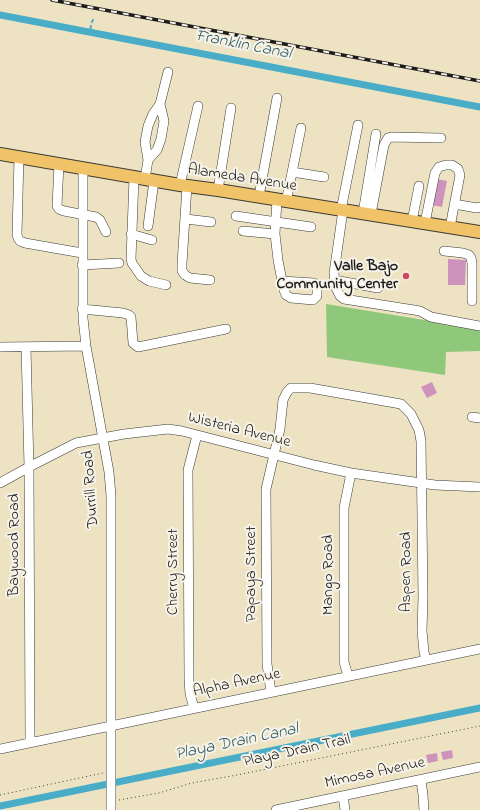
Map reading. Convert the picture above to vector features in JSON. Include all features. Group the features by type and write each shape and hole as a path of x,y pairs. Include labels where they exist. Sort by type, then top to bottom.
{"main road":[{"name":"Alameda Avenue","path":"0,154 184,186 259,196 281,201 450,226 480,232"}],"street":[{"path":"166,285 148,281 135,269 131,259 131,234 148,160 145,142 148,126 153,114 160,104 168,72"},
{"path":"259,196 277,98"},
{"path":"148,160 157,150 161,139 164,121 160,104"},
{"path":"198,106 184,186 186,219 182,271 190,278 210,280"},
{"path":"218,190 231,108"},
{"path":"358,125 342,210 334,273 334,280 340,296 344,298 420,311 431,317 480,326"},
{"path":"282,281 275,234 276,222 281,201 292,172 301,128"},
{"path":"367,214 376,134"},
{"path":"367,214 385,141 391,137 441,138"},
{"path":"19,157 18,238 20,241 25,243 82,253"},
{"path":"59,164 57,206 61,210 99,218 106,232"},
{"path":"425,223 435,173 439,167 452,165 458,170 460,175 450,226"},
{"name":"Durrill Road","path":"83,168 82,309 86,346 109,472 112,726 111,810"},
{"path":"292,172 324,177"},
{"path":"144,179 148,226"},
{"path":"412,221 419,186"},
{"path":"454,204 477,208 480,207"},
{"path":"236,216 311,227"},
{"path":"186,219 211,222"},
{"path":"243,230 275,234"},
{"path":"131,234 152,240"},
{"path":"444,251 463,253 469,255 471,258 472,301"},
{"path":"82,265 119,263"},
{"path":"334,280 378,288"},
{"path":"82,309 123,313 131,317 133,343 138,347 226,329"},
{"path":"0,347 86,346"},
{"name":"Baywood Road","path":"26,347 29,467 30,742"},
{"name":"Papaya Street","path":"271,692 267,664 266,489 280,429 283,400 286,392 291,388 310,388 401,404 406,408 419,430 421,441 422,483"},
{"name":"Wisteria Avenue","path":"0,483 76,443 131,433 168,429 182,431 351,473 442,486 480,487"},
{"name":"Cherry Street","path":"194,708 190,694 189,680 188,470 197,435"},
{"name":"Mango Road","path":"348,676 344,662 344,508 351,473"},
{"name":"Aspen Road","path":"422,483 422,631 426,660"},
{"name":"Alpha Avenue","path":"0,749 480,649"},
{"name":"Mimosa Avenue","path":"276,810 480,767"},
{"path":"421,780 424,810"},
{"path":"344,796 345,810"}],"path":[{"name":"Playa Drain Trail","path":"118,800 159,793 192,783 237,776 480,726"},
{"path":"0,795 111,774"}],"green space":[{"path":"326,304 480,329 480,351 446,352 445,375 327,357"}],"building":[{"path":"437,179 447,181 442,207 432,205"},
{"path":"448,259 466,260 465,285 448,285"},
{"path":"432,382 437,393 427,398 421,387"},
{"path":"452,750 453,758 443,760 441,752"},
{"path":"437,753 438,761 428,763 426,755"}],"waterway":[{"name":"Franklin Canal","path":"0,15 480,107"},
{"name":"Franklin Canal","path":"90,32 91,26"},
{"name":"Playa Drain Canal","path":"0,806 480,708"}],"railway":[{"path":"52,0 480,81"}],"place":[{"name":"Valle Bajo Community Center","path":"406,276"}]}
